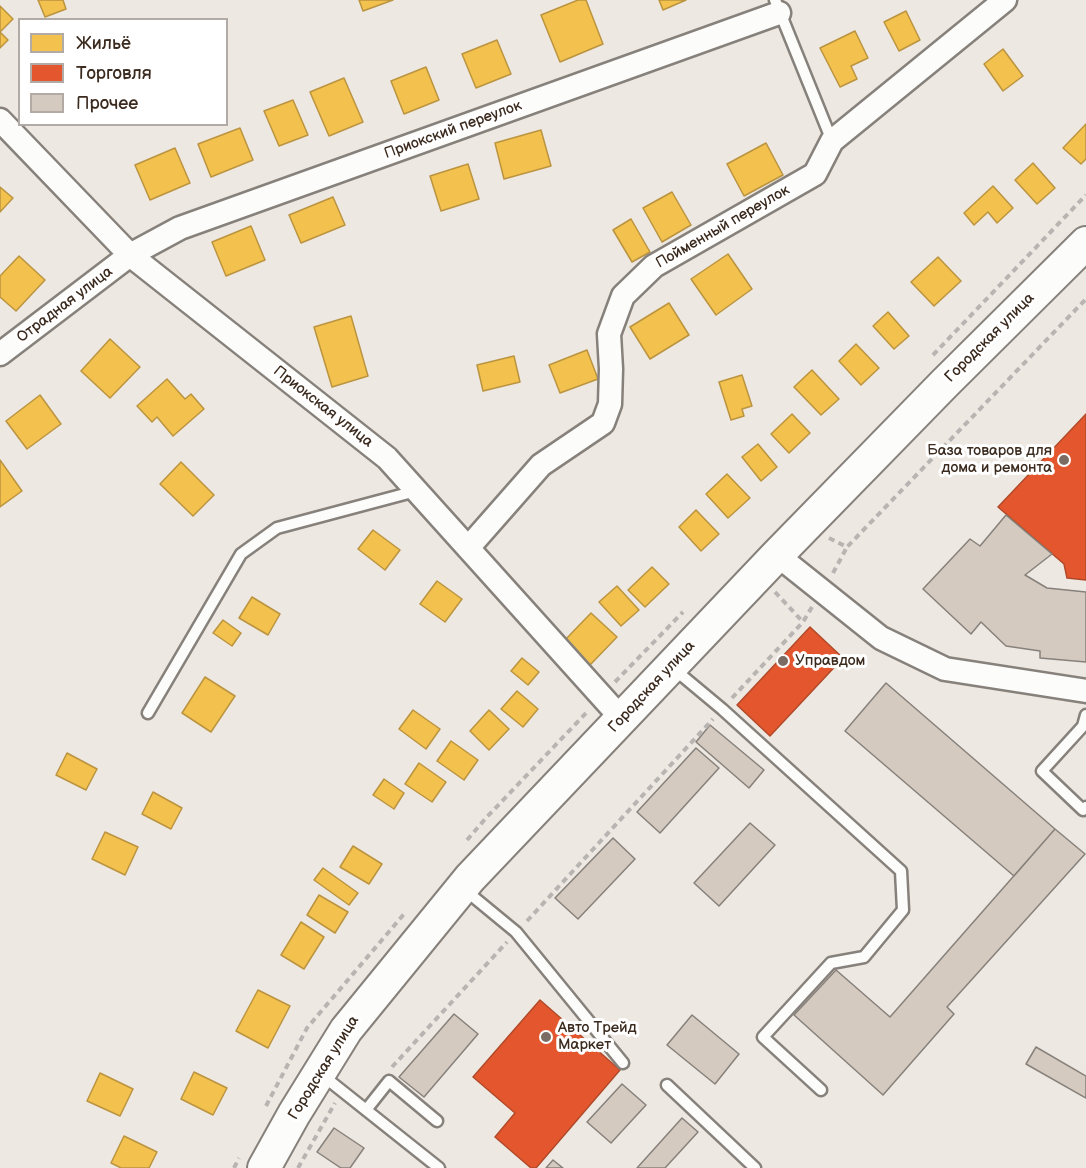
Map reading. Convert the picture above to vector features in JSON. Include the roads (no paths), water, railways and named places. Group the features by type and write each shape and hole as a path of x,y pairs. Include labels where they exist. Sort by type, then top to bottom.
{"main road":[{"name":"Городская улица","path":"264,1168 346,1029 463,888 805,526 1086,243"}],"street":[{"name":"Пойменный переулок","path":"468,548 541,465 603,423 610,404 609,334 623,296 654,266 815,174 832,141 1005,0"},
{"name":"Приокский переулок","path":"129,255 180,228 777,7"},
{"name":"Приокская улица","path":"0,120 129,255 387,458 622,718"},
{"name":"Отрадная улица","path":"0,354 129,255"},
{"path":"777,555 881,638 945,669 1086,691"}],"lane":[{"path":"777,7 832,141"},
{"path":"148,713 241,554 277,528 417,490"},
{"path":"671,667 722,709 901,871 903,910 864,957 831,963 763,1037 821,1090"},
{"path":"1086,715 1083,726 1042,771 1083,810 1086,807"},
{"path":"463,888 516,932 623,1063"},
{"path":"319,1073 439,1168"},
{"path":"362,1107 389,1081 437,1121"},
{"path":"667,1085 755,1168"}],"place":[{"name":"База товаров для дома и ремонта","path":"1064,460"},
{"name":"Управдом","path":"783,661"},
{"name":"Авто Трейд Маркет","path":"546,1037"}]}
